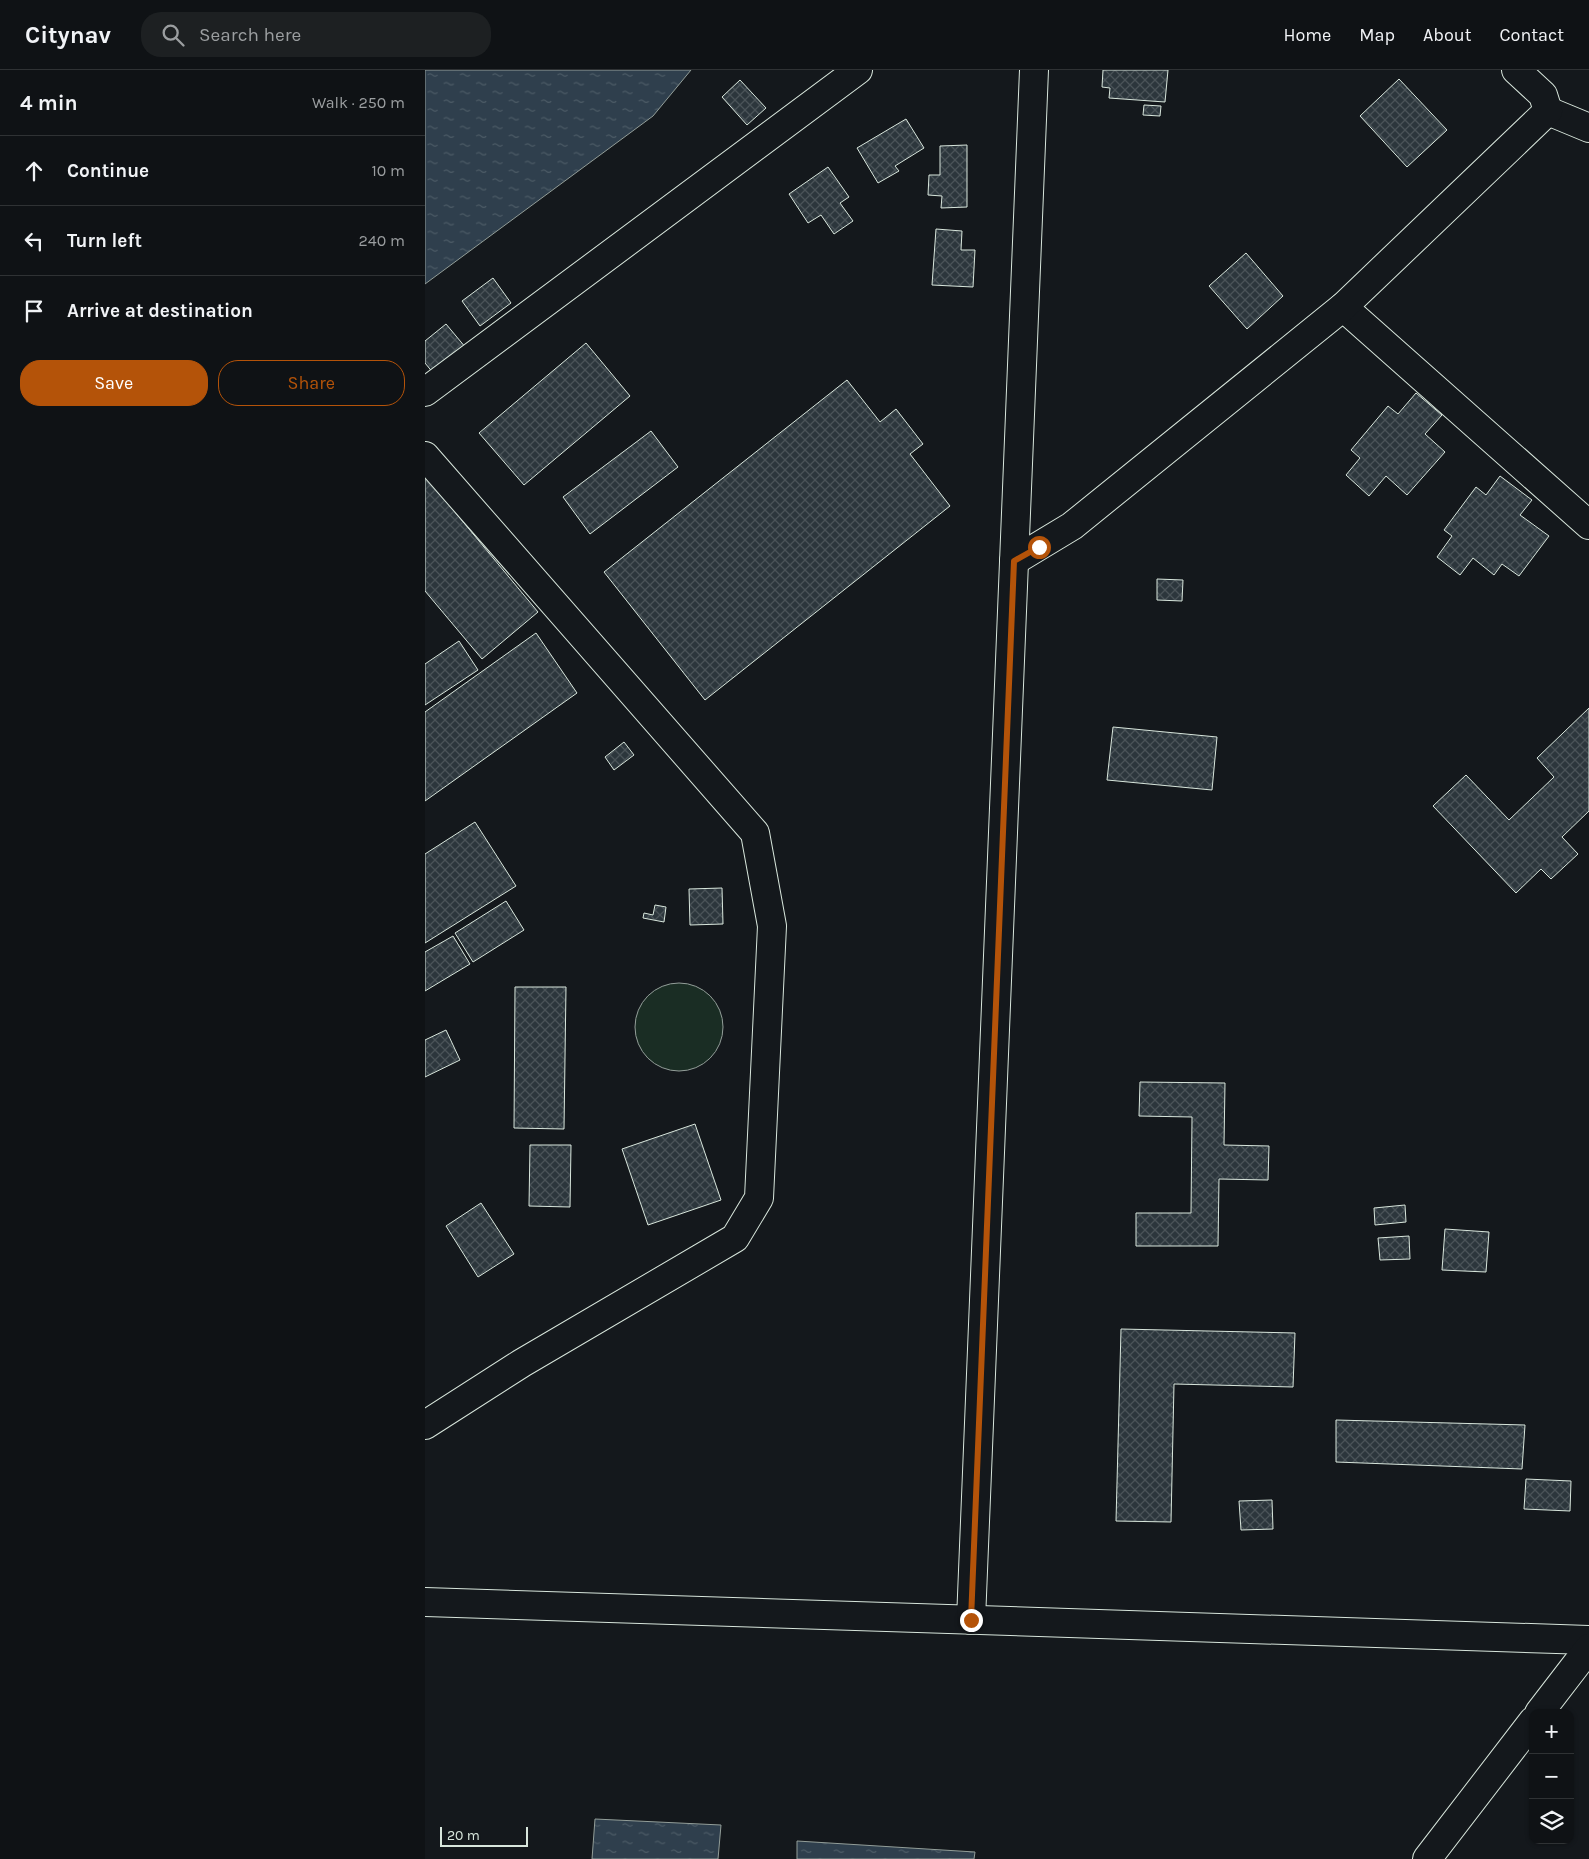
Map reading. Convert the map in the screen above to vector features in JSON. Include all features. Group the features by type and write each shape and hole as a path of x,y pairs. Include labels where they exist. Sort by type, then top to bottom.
{"street":[{"path":"425,392 858,70"},
{"path":"971,1620 1034,70"},
{"path":"1516,70 1543,95 1548,111"},
{"path":"1014,561 1073,526 1343,307 1548,111"},
{"path":"1548,111 1589,128"},
{"path":"1343,307 1589,525"},
{"path":"425,456 755,833 772,926 759,1198 735,1238 523,1363 425,1426"},
{"path":"425,1602 1589,1640"},
{"path":"1542,1709 1589,1648"},
{"path":"1427,1859 1529,1726"}],"green space":[{"path":"670,983 688,983 704,990 716,1002 723,1018 723,1036 716,1052 704,1064 688,1071 670,1071 654,1064 642,1052 635,1036 635,1018 642,1002 654,990"}],"water":[{"path":"425,70 691,70 653,116 425,284"},
{"path":"595,1819 721,1825 718,1859 592,1859"},
{"path":"797,1841 975,1852 974,1859 797,1859"}],"building":[{"path":"1103,70 1168,70 1165,102 1109,98 1110,88 1102,87"},
{"path":"1399,79 1447,130 1407,167 1360,116"},
{"path":"740,80 766,108 747,125 722,97"},
{"path":"1144,105 1161,106 1160,116 1143,115"},
{"path":"906,119 924,148 895,166 899,171 878,183 857,148"},
{"path":"967,145 967,207 941,208 942,196 928,195 929,175 940,175 940,146"},
{"path":"828,167 849,197 840,203 853,221 834,234 821,215 808,223 789,194"},
{"path":"936,229 962,231 961,250 975,250 973,287 932,285"},
{"path":"1246,253 1283,296 1247,329 1209,286"},
{"path":"493,278 511,303 480,326 462,301"},
{"path":"446,324 466,348 434,374 425,363 425,341"},
{"path":"586,343 630,396 524,485 479,433"},
{"path":"847,380 880,422 896,409 923,444 910,454 950,506 705,700 604,572"},
{"path":"1416,393 1442,415 1425,434 1445,452 1407,495 1386,476 1369,496 1346,475 1360,458 1351,450 1388,406 1398,414"},
{"path":"651,431 678,467 590,534 563,497"},
{"path":"425,476 538,612 482,659 425,591"},
{"path":"1500,476 1532,500 1520,515 1549,536 1519,576 1502,564 1494,575 1473,558 1460,575 1437,557 1452,536 1444,530 1476,487 1486,495"},
{"path":"1157,579 1183,580 1182,601 1157,600"},
{"path":"536,633 577,693 425,801 425,712"},
{"path":"459,641 478,670 425,705 425,664"},
{"path":"1589,708 1589,811 1562,837 1578,854 1551,879 1541,869 1516,893 1433,806 1466,775 1509,820 1554,777 1537,758"},
{"path":"1113,727 1217,737 1212,790 1107,780"},
{"path":"624,742 634,755 614,770 605,757"},
{"path":"475,822 516,886 425,943 425,854"},
{"path":"722,888 723,924 690,925 689,889"},
{"path":"506,901 524,930 473,962 455,933"},
{"path":"655,905 666,907 664,922 643,918 644,913 653,915"},
{"path":"453,936 470,964 425,991 425,952"},
{"path":"515,987 566,987 564,1129 514,1128"},
{"path":"446,1030 460,1060 425,1077 425,1040"},
{"path":"1140,1082 1225,1083 1224,1145 1269,1146 1268,1180 1219,1179 1218,1246 1136,1246 1136,1213 1191,1213 1192,1117 1139,1116"},
{"path":"695,1124 721,1200 648,1225 622,1149"},
{"path":"530,1145 571,1145 570,1207 529,1206"},
{"path":"481,1203 514,1254 478,1277 446,1226"},
{"path":"1405,1205 1406,1222 1375,1225 1374,1208"},
{"path":"1445,1229 1489,1232 1486,1272 1442,1270"},
{"path":"1409,1236 1410,1259 1380,1260 1378,1238"},
{"path":"1121,1329 1295,1333 1293,1387 1174,1384 1171,1522 1116,1521"},
{"path":"1336,1420 1525,1425 1522,1469 1336,1462"},
{"path":"1526,1479 1571,1481 1570,1511 1524,1509"},
{"path":"1272,1500 1273,1529 1241,1530 1239,1501"}],"route":[{"path":"971,1620 1014,561 1039,547"}]}
